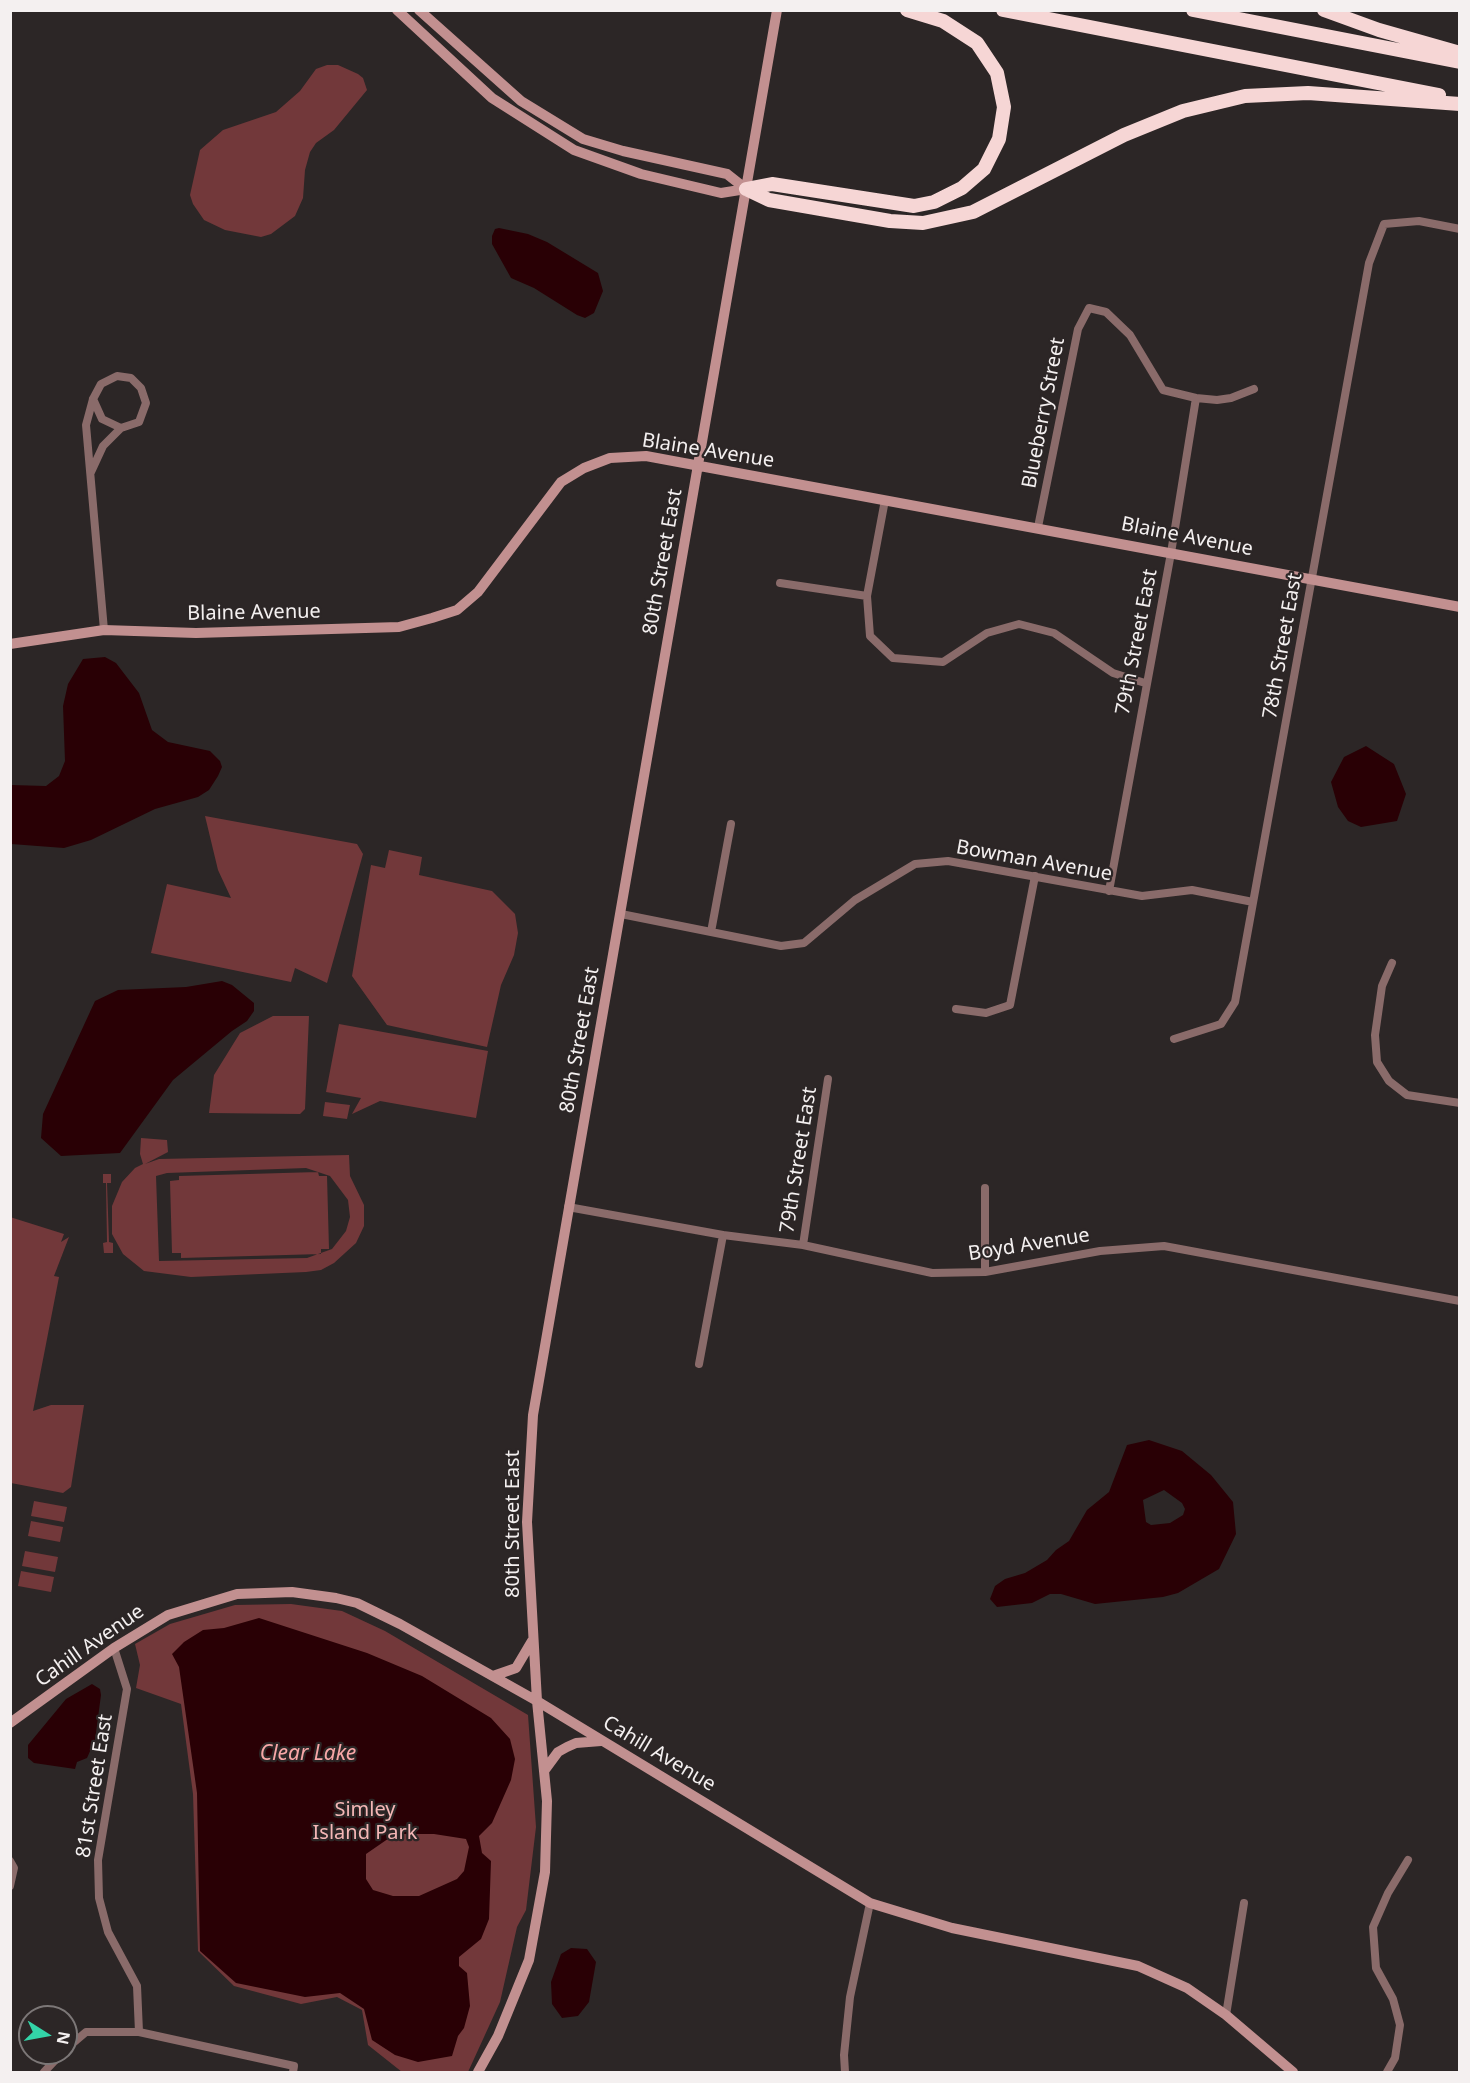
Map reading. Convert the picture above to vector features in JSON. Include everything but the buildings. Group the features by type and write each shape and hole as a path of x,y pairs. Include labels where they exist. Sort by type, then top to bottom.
{"highway":[{"path":"746,189 772,184 915,206 934,202 962,188 984,169 999,139 1004,107 996,73 977,43 943,21 907,10"},
{"path":"1003,10 1460,99"},
{"path":"1193,10 1460,62"},
{"path":"1324,10 1380,30 1460,53"},
{"path":"746,189 769,200 890,221 923,223 973,212 1124,135 1183,111 1245,96 1308,93 1460,105"}],"street":[{"path":"397,10 492,98 574,150 642,174 711,191 721,193 746,189"},
{"path":"419,10 521,101 583,139 623,151 727,174 746,189"},
{"name":"80th Street East","path":"478,2073 514,1999 529,1960 540,1911 547,1840 533,1638 527,1481 533,1415 776,16"},
{"name":"78th Street East","path":"1174,1039 1221,1024 1235,1002 1369,263 1384,224 1419,221 1460,229"},
{"name":"Blueberry Street","path":"1038,527 1078,329 1089,308 1106,312 1130,336 1163,390 1196,398"},
{"path":"91,472 103,446 121,428 140,422 146,404 141,388 131,378 117,376 101,384 93,399 86,425 86,449 91,472 104,630"},
{"path":"1196,398 1226,399 1254,389"},
{"name":"79th Street East","path":"1109,891 1145,683 1171,553 1196,398"},
{"path":"93,399 102,419 121,428"},
{"name":"Blaine Avenue","path":"10,644 104,630 196,633 399,627 432,618 457,610 478,592 561,482 584,468 610,458 646,456 1460,607"},
{"path":"885,500 867,596 870,636 893,658 943,662 987,633 1019,624 1054,633 1113,673 1145,683"},
{"path":"780,583 867,596"},
{"path":"711,932 731,824"},
{"name":"Bowman Avenue","path":"621,914 781,946 804,943 855,900 915,864 948,861 1142,896 1192,890 1253,902"},
{"path":"956,1009 986,1013 1010,1005 1035,876"},
{"path":"1392,963 1382,986 1376,1025 1377,1062 1389,1081 1407,1095 1460,1103"},
{"name":"79th Street East","path":"803,1245 828,1079"},
{"path":"985,1188 986,1272"},
{"name":"Boyd Avenue","path":"568,1207 723,1235 803,1245 932,1273 986,1272 1100,1251 1164,1246 1460,1301"},
{"path":"699,1364 723,1235"},
{"name":"Cahill Avenue","path":"10,1723 114,1648 168,1615 237,1594 292,1592 336,1598 357,1604 400,1624 537,1701 870,1903 952,1928 1138,1966 1187,1988 1226,2015 1293,2073"},
{"path":"493,1676 516,1668 533,1638"},
{"name":"81st Street East","path":"114,1648 127,1689 98,1860 99,1898 108,1932 137,1986 139,2032"},
{"path":"544,1771 558,1752 567,1746 603,1741"},
{"path":"1387,2073 1395,2058 1400,2025 1393,1999 1376,1968 1373,1927 1388,1893 1408,1860"},
{"path":"10,1861 14,1868 10,1886"},
{"path":"845,2073 844,2055 850,1997 870,1903"},
{"path":"1226,2015 1244,1903"},
{"path":"78,2039 86,2032 139,2032 294,2069"}],"green space":[{"path":"327,65 338,65 358,74 363,78 367,90 334,130 316,143 310,152 305,170 303,198 295,216 271,234 261,237 225,230 204,220 190,195 200,150 223,130 276,112 300,91 316,69"},
{"path":"205,816 357,844 363,854 327,983 295,968 291,982 151,953 167,884 231,898 218,870"},
{"path":"389,850 422,857 419,875 492,891 515,914 518,933 514,955 501,985 487,1047 387,1025 352,976 371,865 385,868"},
{"path":"273,1016 309,1016 305,1109 300,1114 209,1113 214,1075 240,1033"},
{"path":"339,1024 488,1051 476,1118 380,1101 352,1114 361,1098 326,1092"},
{"path":"325,1102 350,1105 347,1119 323,1116"},
{"path":"141,1138 167,1140 168,1152 145,1164 159,1159 349,1155 350,1176 364,1205 364,1226 356,1243 334,1263 321,1270 191,1277 144,1271 123,1254 112,1234 112,1206 122,1182 135,1168 143,1164 140,1154","holes":["306,1168 330,1176 348,1200 350,1217 346,1231 332,1249 307,1258 159,1261 156,1176 167,1173"]},
{"path":"318,1172 319,1176 327,1176 329,1249 321,1249 321,1254 181,1258 181,1253 172,1253 170,1181 179,1180 179,1176"},
{"path":"103,1174 111,1174 111,1183 107,1183 109,1242 113,1243 113,1253 104,1253 103,1243 107,1242 106,1183 103,1183"},
{"path":"10,1217 64,1234 61,1242 69,1237 54,1276 59,1277 33,1411 51,1405 84,1405 71,1487 63,1493 11,1483"},
{"path":"34,1501 67,1507 64,1522 31,1516"},
{"path":"31,1521 63,1527 60,1542 28,1536"},
{"path":"25,1551 58,1557 55,1572 22,1566"},
{"path":"21,1571 54,1577 51,1592 18,1586"},
{"name":"Clear Lake","path":"291,1604 342,1611 385,1631 528,1715 536,1827 526,1910 517,1927 500,2002 468,2072 402,2072 368,2045 362,2010 337,1997 301,2004 234,1986 198,1951 193,1794 181,1704 136,1688 140,1665 135,1644 170,1624 235,1605"}],"water":[{"path":"495,229 528,234 547,242 598,273 603,291 594,313 585,318 577,315 534,288 511,278 492,244"},
{"path":"105,657 116,663 139,693 152,730 168,742 210,751 220,761 222,767 218,776 209,790 198,797 155,809 91,840 64,848 11,844 11,785 46,786 59,776 65,761 63,706 68,684 83,659"},
{"path":"1366,746 1394,764 1406,794 1397,821 1361,827 1348,821 1338,807 1331,782 1344,757"},
{"path":"222,981 232,985 254,1003 254,1011 247,1021 173,1080 120,1153 61,1156 41,1138 43,1114 95,1001 118,990 186,987"},
{"path":"1149,1440 1182,1451 1211,1475 1233,1502 1236,1534 1219,1569 1178,1593 1163,1597 1095,1604 1061,1594 1050,1594 1032,1603 997,1607 990,1599 995,1586 1047,1560 1069,1541 1087,1510 1109,1492 1127,1445","holes":["1164,1490 1182,1503 1185,1509 1183,1515 1170,1523 1151,1525 1146,1522 1143,1500"]},
{"name":"Clear Lake","path":"259,1618 367,1653 422,1676 491,1718 510,1739 515,1759 511,1780 492,1823 479,1836 482,1853 491,1861 489,1919 481,1939 459,1957 459,1966 467,1973 470,2006 464,2028 458,2036 452,2056 418,2062 395,2055 372,2040 364,2009 340,1993 305,1997 236,1983 200,1951 197,1793 179,1667 172,1654 184,1642 203,1630 224,1628","holes":["395,1834 434,1834 466,1839 469,1847 464,1871 457,1879 419,1896 393,1896 373,1890 366,1879 366,1854"]},
{"path":"92,1684 100,1689 101,1695 95,1740 87,1758 77,1762 75,1769 34,1763 28,1758 28,1745 66,1699"},
{"path":"571,1948 587,1949 596,1962 589,2002 578,2016 562,2018 552,2004 551,1982 561,1954"}],"park label":[{"name":"Simley Island Park","path":"365,1822"}]}
